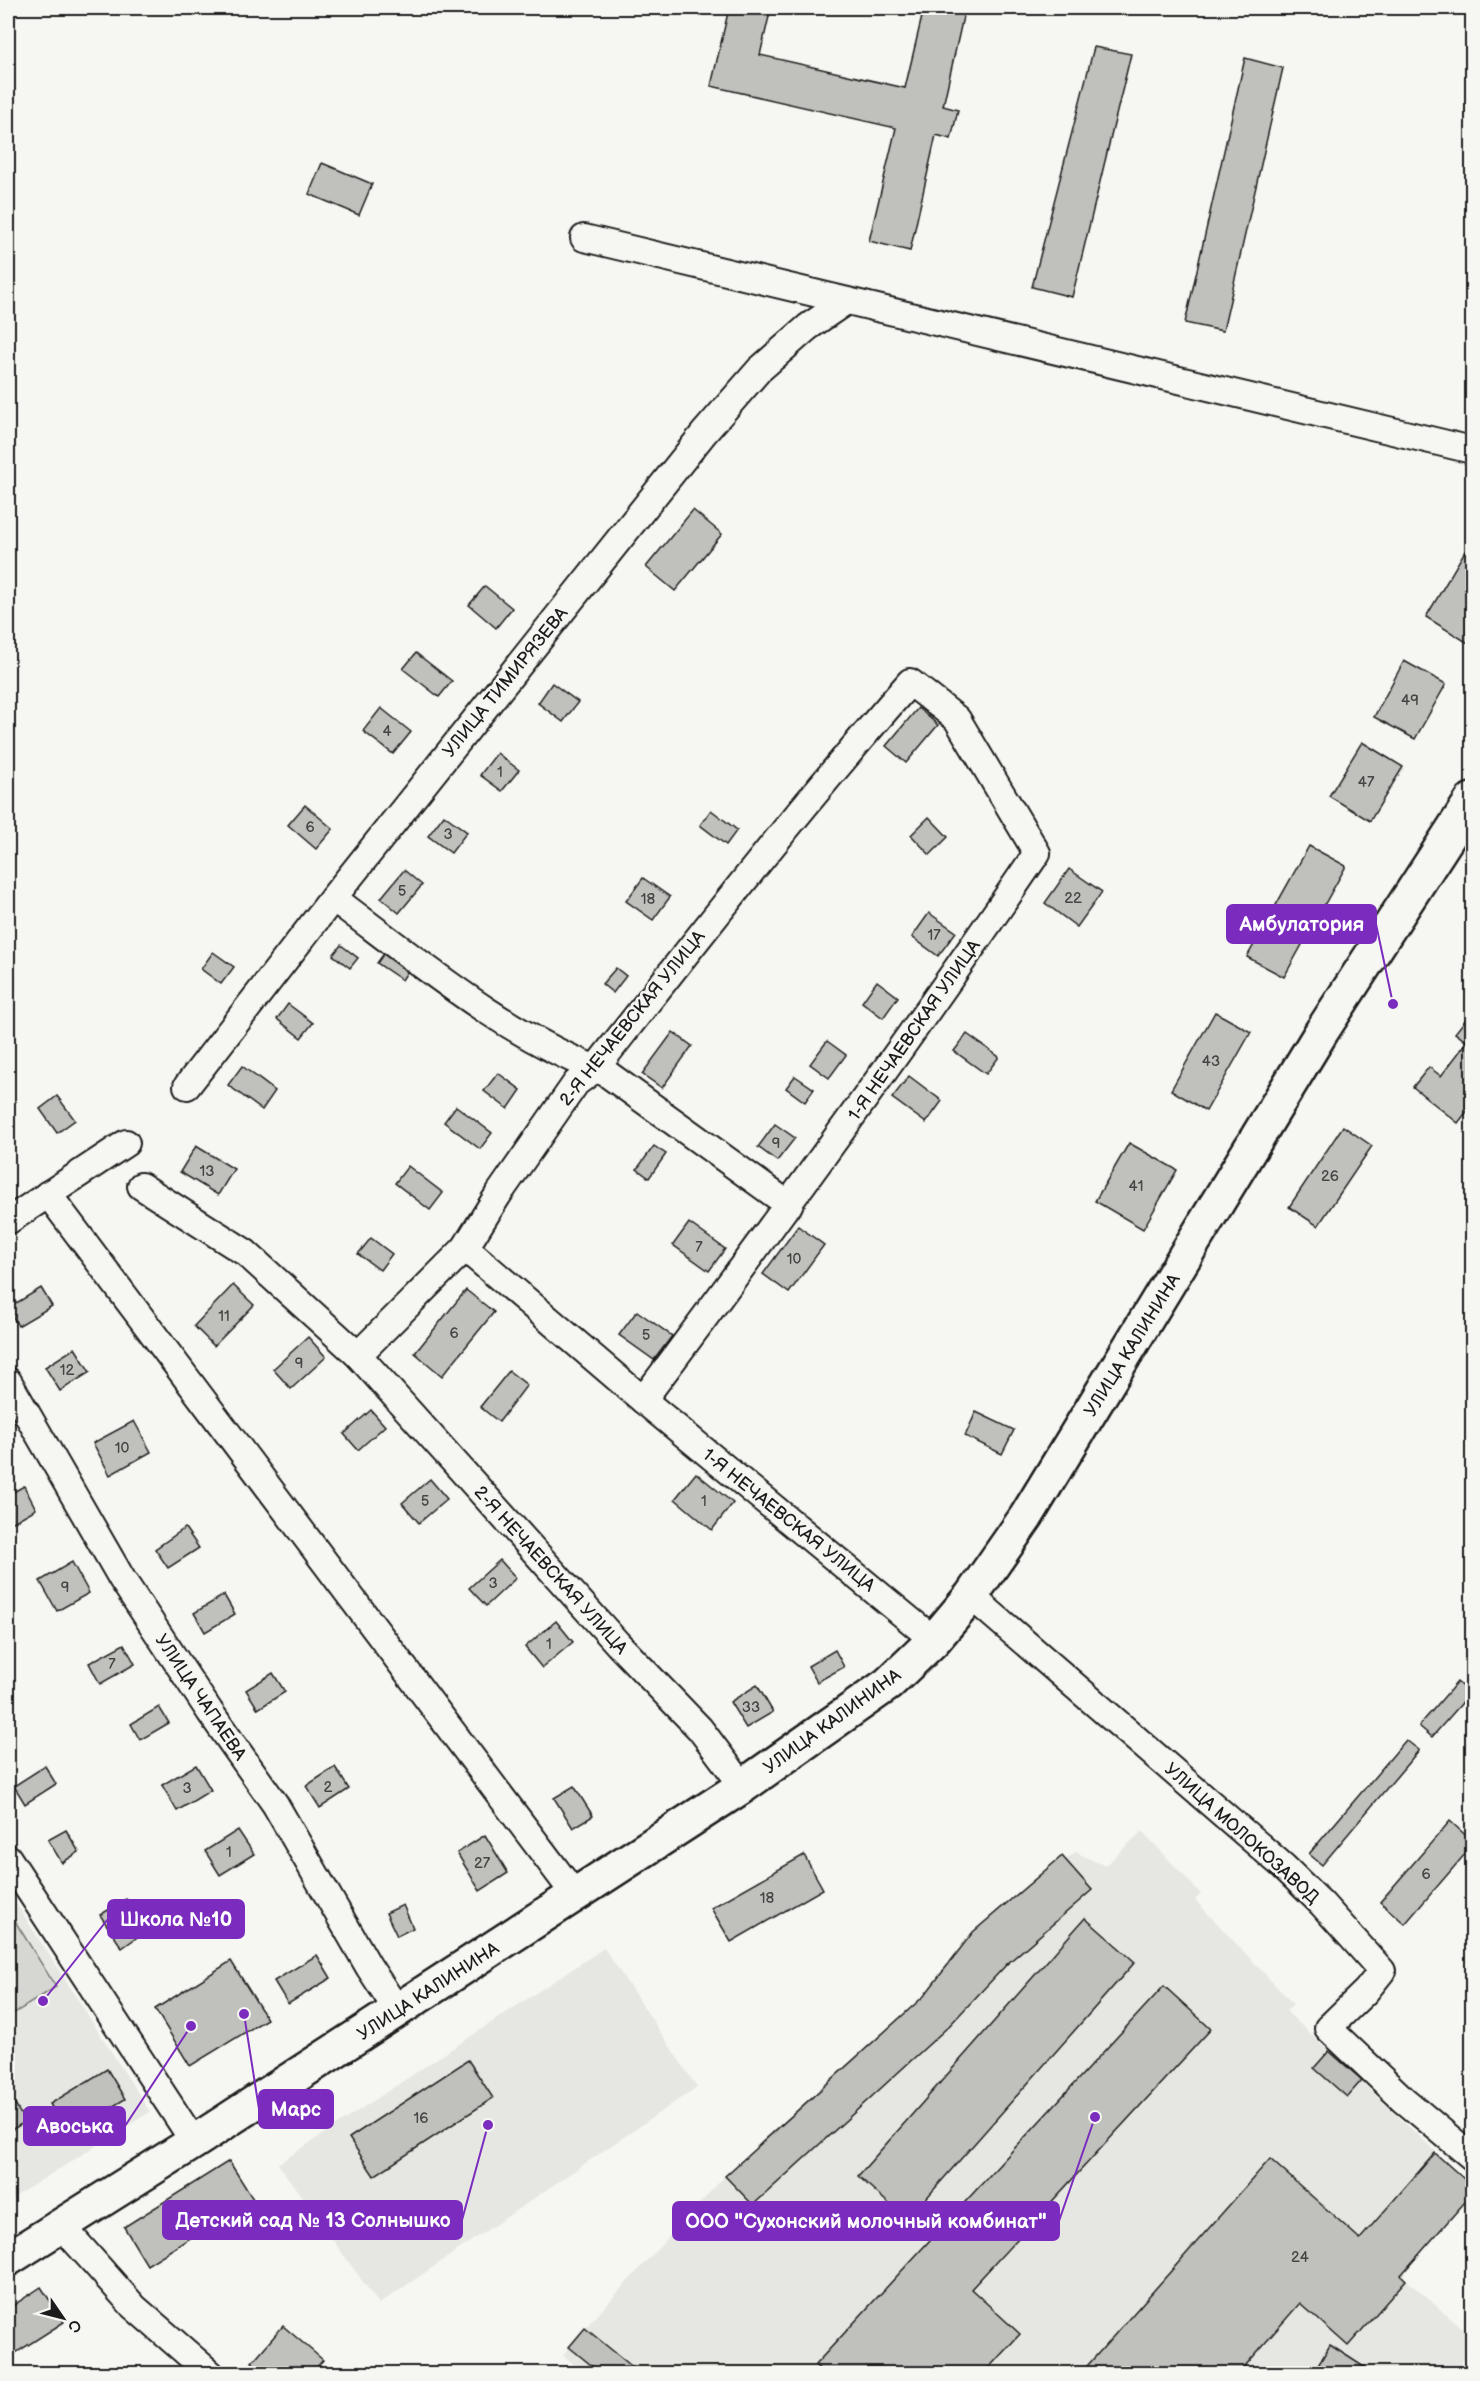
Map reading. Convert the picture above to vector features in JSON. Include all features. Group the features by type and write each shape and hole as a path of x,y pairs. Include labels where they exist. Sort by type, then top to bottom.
{"main road":[{"name":"УЛИЦА КАЛИНИНА","path":"8,2259 195,2142 743,1786 888,1684 934,1640 971,1596 1026,1517 1322,1031 1473,800"}],"street":[{"path":"584,238 1473,450"},
{"name":"УЛИЦА ТИМИРЯЗЕВА","path":"187,1086 333,898 704,433 759,370 808,327 846,301"},
{"name":"2-Я НЕЧАЕВСКАЯ УЛИЦА","path":"358,1355 465,1248 498,1195 576,1083 595,1069 774,842 910,682 957,719 1037,853"},
{"name":"1-Я НЕЧАЕВСКАЯ УЛИЦА","path":"643,1400 789,1205 959,967 1037,853"},
{"path":"333,898 451,987 506,1023 581,1065 606,1073 789,1205"},
{"path":"8,1221 126,1143"},
{"name":"2-Я НЕЧАЕВСКАЯ УЛИЦА","path":"141,1186 246,1253 358,1355 618,1644 700,1729 743,1786"},
{"path":"48,1194 575,1895"},
{"name":"1-Я НЕЧАЕВСКАЯ УЛИЦА","path":"465,1248 643,1400 934,1640"},
{"name":"УЛИЦА ЧАПАЕВА","path":"8,1381 122,1579 210,1712 275,1804 369,1967 398,2011"},
{"name":"УЛИЦА МОЛОКОЗАВОД","path":"971,1596 1242,1829 1322,1904 1382,1971 1328,2028 1403,2099 1473,2157"},
{"path":"8,1858 195,2142"},
{"path":"61,2225 134,2307 211,2373"}],"shaded area":[{"path":"1142,1831 1201,1894 1195,1900 1293,2004 1286,2011 1472,2186 1472,2194 1401,2275 1472,2337 1458,2373 585,2374 563,2355 585,2328 725,2176 924,1996 973,1932 1062,1856 1066,1860 1075,1852 1105,1866"},
{"path":"8,1891 150,2112 8,2201"},
{"path":"13,1918 56,1987 13,2014 8,2005 8,1922"},
{"path":"604,1948 697,2087 379,2304 278,2164"}],"building":[{"path":"729,8 771,8 760,55 905,88 924,8 965,8 943,106 958,110 951,139 936,135 910,251 869,241 896,128 711,86"},
{"path":"1094,47 1131,54 1072,297 1032,287"},
{"path":"1245,58 1283,68 1223,331 1185,323"},
{"path":"322,163 372,184 359,215 309,194"},
{"path":"693,510 722,534 675,591 646,567"},
{"path":"1465,551 1472,556 1472,636 1468,643 1426,617"},
{"path":"485,586 512,608 496,628 469,605"},
{"path":"416,653 452,681 439,697 403,669"},
{"path":"1404,661 1446,684 1415,739 1374,717"},
{"path":"552,683 578,702 563,722 538,703"},
{"path":"381,708 411,732 393,754 363,731"},
{"path":"918,708 938,725 906,763 886,746"},
{"path":"1362,742 1403,767 1370,821 1329,796"},
{"path":"497,753 519,770 502,791 480,775"},
{"path":"305,805 333,829 316,849 288,825"},
{"path":"711,810 737,830 726,845 700,825"},
{"path":"444,815 467,832 451,853 428,836"},
{"path":"929,817 948,837 930,855 911,835"},
{"path":"1309,846 1346,866 1284,977 1247,957"},
{"path":"1069,869 1102,892 1077,927 1045,903"},
{"path":"404,870 422,885 399,913 381,898"},
{"path":"643,878 670,897 653,920 626,901"},
{"path":"929,913 956,932 938,956 912,937"},
{"path":"341,945 358,958 350,968 333,955"},
{"path":"213,952 234,967 221,984 201,969"},
{"path":"385,952 409,969 402,980 377,963"},
{"path":"616,968 626,976 613,993 602,984"},
{"path":"877,981 898,997 883,1018 862,1002"},
{"path":"288,1004 313,1023 301,1038 277,1019"},
{"path":"1215,1012 1251,1032 1206,1111 1171,1090"},
{"path":"1470,1014 1472,1017 1472,1105 1458,1123 1413,1087 1429,1067 1441,1076 1467,1042 1455,1033"},
{"path":"673,1032 692,1046 662,1088 642,1074"},
{"path":"967,1034 999,1057 986,1074 954,1051"},
{"path":"827,1041 846,1055 829,1078 810,1064"},
{"path":"242,1066 275,1091 262,1110 228,1085"},
{"path":"498,1073 521,1090 508,1109 484,1091"},
{"path":"795,1076 814,1089 805,1102 786,1088"},
{"path":"909,1076 942,1101 926,1123 892,1098"},
{"path":"57,1096 75,1120 57,1133 40,1109"},
{"path":"456,1106 492,1133 480,1149 444,1122"},
{"path":"775,1124 795,1138 777,1161 758,1147"},
{"path":"1343,1126 1372,1146 1318,1226 1289,1207"},
{"path":"1129,1143 1177,1170 1143,1229 1095,1201"},
{"path":"196,1146 234,1169 218,1195 180,1172"},
{"path":"654,1146 666,1154 649,1178 637,1169"},
{"path":"408,1166 443,1193 430,1210 395,1183"},
{"path":"689,1223 725,1249 709,1271 673,1245"},
{"path":"798,1226 824,1245 789,1293 763,1274"},
{"path":"371,1238 392,1254 380,1270 358,1254"},
{"path":"233,1285 254,1305 214,1346 194,1326"},
{"path":"41,1288 52,1306 18,1326 8,1308"},
{"path":"466,1290 494,1312 442,1376 415,1353"},
{"path":"637,1311 672,1336 654,1360 619,1335"},
{"path":"308,1337 326,1357 291,1389 273,1369"},
{"path":"75,1348 90,1372 60,1391 45,1367"},
{"path":"509,1371 527,1385 499,1422 480,1407"},
{"path":"371,1410 385,1426 358,1450 344,1434"},
{"path":"976,1412 1014,1430 1002,1454 965,1436"},
{"path":"134,1421 151,1452 110,1475 93,1443"},
{"path":"696,1473 733,1503 712,1530 675,1499"},
{"path":"430,1479 447,1499 419,1523 402,1503"},
{"path":"24,1486 36,1509 8,1525 8,1495"},
{"path":"185,1528 199,1548 168,1568 155,1549"},
{"path":"500,1560 516,1578 486,1606 469,1588"},
{"path":"72,1562 89,1593 57,1611 40,1581"},
{"path":"224,1595 235,1614 205,1632 194,1613"},
{"path":"556,1621 573,1642 542,1668 525,1647"},
{"path":"124,1644 135,1664 100,1684 89,1663"},
{"path":"835,1650 844,1667 817,1682 808,1666"},
{"path":"1472,1661 1472,1678 1464,1670"},
{"path":"273,1673 285,1692 258,1709 246,1690"},
{"path":"1457,1682 1470,1694 1432,1737 1419,1726"},
{"path":"757,1685 773,1712 746,1728 730,1702"},
{"path":"159,1707 169,1723 140,1740 131,1724"},
{"path":"1406,1740 1419,1750 1322,1865 1309,1854"},
{"path":"196,1765 211,1790 177,1811 162,1785"},
{"path":"45,1766 56,1784 25,1804 14,1786"},
{"path":"335,1767 349,1789 320,1808 306,1786"},
{"path":"574,1786 593,1816 573,1828 554,1798"},
{"path":"1450,1821 1472,1841 1472,1846 1405,1924 1380,1902"},
{"path":"66,1830 79,1852 62,1863 48,1840"},
{"path":"238,1830 254,1854 220,1875 205,1851"},
{"path":"485,1835 508,1873 480,1891 457,1853"},
{"path":"804,1855 823,1889 731,1942 711,1908"},
{"path":"1062,1856 1092,1890 1007,1964 949,2026 753,2205 725,2176 924,1996 973,1932"},
{"path":"126,1899 147,1930 122,1948 100,1915"},
{"path":"403,1905 413,1928 397,1936 386,1913"},
{"path":"1085,1918 1135,1962 907,2220 858,2176"},
{"path":"317,1955 331,1978 288,2004 274,1981"},
{"path":"231,1961 267,2019 190,2066 155,2009"},
{"path":"1164,1986 1211,2029 971,2289 1020,2334 983,2374 825,2374 815,2365"},
{"path":"1329,2051 1362,2080 1347,2097 1314,2068"},
{"path":"468,2060 493,2098 374,2176 349,2138"},
{"path":"107,2069 125,2099 68,2134 50,2104"},
{"path":"8,2092 25,2122 8,2132"},
{"path":"1435,2153 1472,2186 1472,2194 1401,2275 1406,2280 1348,2346 1300,2303 1238,2374 1080,2374 1270,2159 1360,2239"},
{"path":"229,2161 253,2199 147,2265 124,2227"},
{"path":"41,2287 64,2322 8,2358 8,2309"},
{"path":"283,2326 323,2360 311,2374 265,2374 252,2362"},
{"path":"585,2328 641,2374 602,2374 569,2347"},
{"path":"1330,2345 1375,2374 1313,2374"}],"place":[{"name":"Амбулатория","path":"1393,1004"},
{"name":"Школа №10","path":"43,2001"},
{"name":"Марс","path":"244,2014"},
{"name":"Авоська","path":"191,2026"},
{"name":"ООО \"Сухонский молочный комбинат\"","path":"1095,2117"},
{"name":"Детский сад № 13 Солнышко","path":"488,2125"}]}
